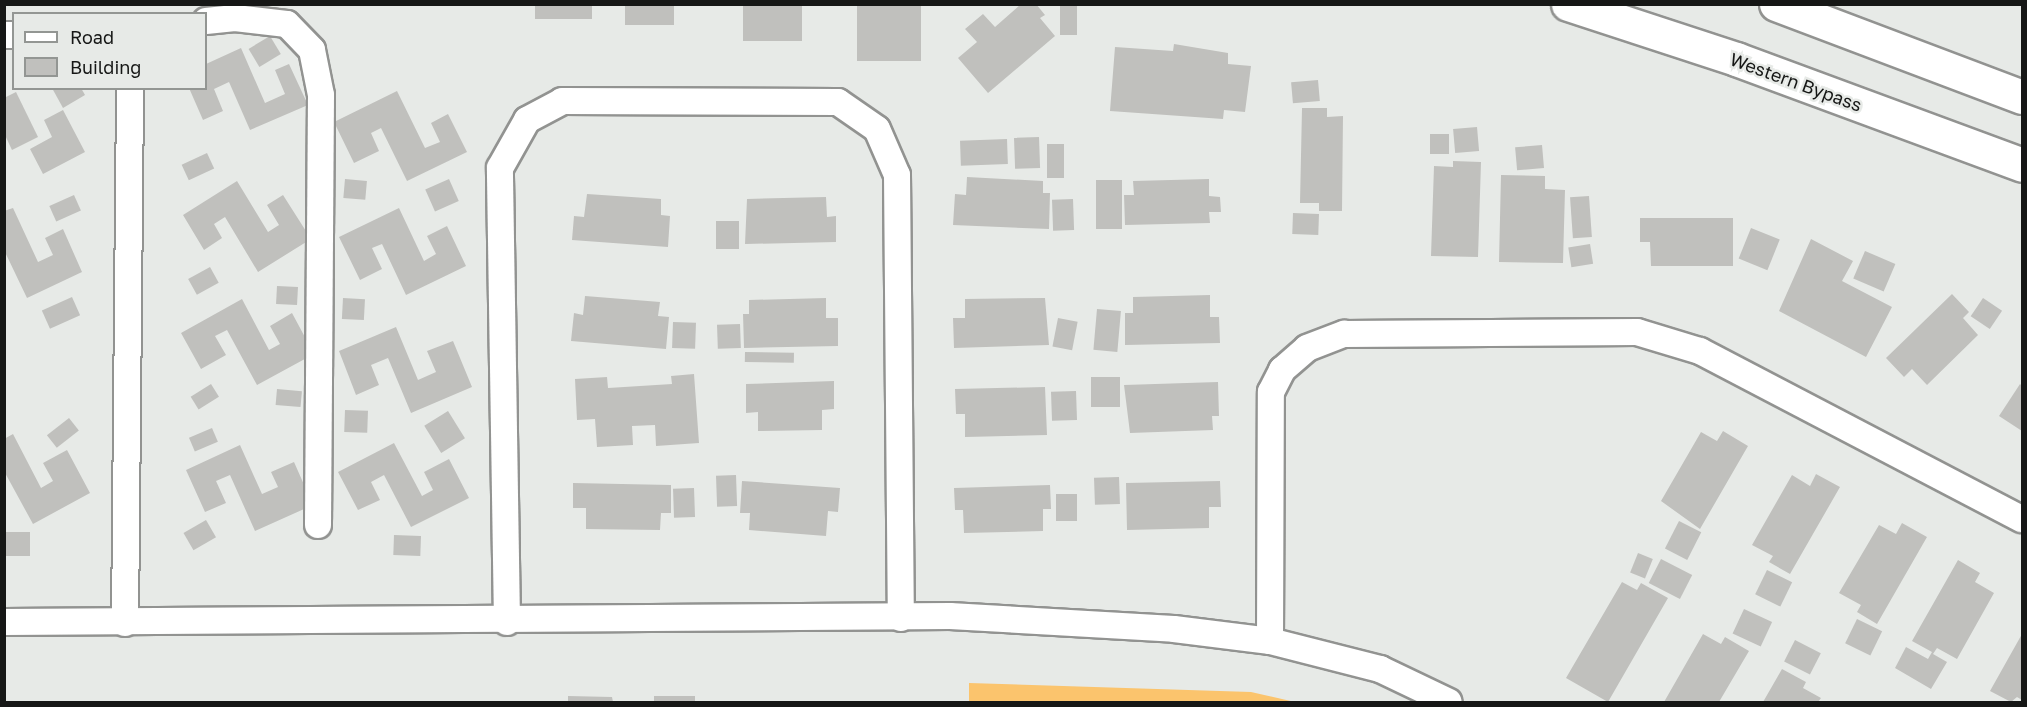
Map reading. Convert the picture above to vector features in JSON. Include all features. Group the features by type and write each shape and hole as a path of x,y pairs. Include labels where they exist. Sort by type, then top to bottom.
{"highway":[{"name":"Western Bypass","path":"1568,4 1736,59 2022,165"},
{"path":"1776,4 2022,97"}],"street":[{"path":"207,21 235,18 287,24 312,50 321,95 318,525"},
{"path":"125,623 130,90"},
{"path":"507,622 500,168 527,120 562,101 838,102 877,129 897,175 901,618"},
{"path":"1270,640 1270,392 1282,370 1307,348 1344,334 1636,332 1700,351 2022,519"},
{"path":"4,622 507,622 950,616 1174,629 1270,640 1380,669 1449,702"}],"shaded area":[{"path":"969,683 1251,692 1295,702 969,702"}],"building":[{"path":"535,4 592,4 592,19 535,19"},
{"path":"625,4 674,4 674,25 625,25"},
{"path":"743,4 802,4 802,41 743,41"},
{"path":"857,4 921,4 921,61 857,61"},
{"path":"1021,4 1036,4 1045,15 1040,18 1055,36 988,93 958,58 977,42 965,29 983,14 995,27"},
{"path":"1060,6 1077,6 1077,35 1060,35"},
{"path":"270,36 281,54 259,67 249,49"},
{"path":"1174,44 1228,53 1228,64 1251,66 1245,112 1224,110 1223,119 1110,111 1115,47 1173,51"},
{"path":"241,48 265,103 285,94 275,70 289,64 308,105 250,130 229,82 214,89 223,111 203,120 190,90 207,90 207,64"},
{"path":"1318,80 1320,101 1293,103 1291,82"},
{"path":"53,90 82,90 85,95 63,108"},
{"path":"397,91 425,148 440,142 431,123 448,114 467,152 407,181 381,128 371,133 379,151 354,163 334,122"},
{"path":"16,92 38,137 12,150 4,133 4,98"},
{"path":"1302,108 1327,108 1327,117 1343,116 1342,211 1319,211 1319,203 1300,203"},
{"path":"63,110 85,152 43,174 30,149 52,137 44,120"},
{"path":"1477,127 1479,151 1455,153 1453,129"},
{"path":"1430,134 1449,134 1449,154 1430,154"},
{"path":"1039,137 1040,168 1015,169 1014,138"},
{"path":"1007,139 1008,164 961,166 960,141"},
{"path":"1047,144 1064,144 1064,178 1047,178"},
{"path":"1542,145 1544,168 1517,170 1515,147"},
{"path":"207,153 214,168 189,180 182,165"},
{"path":"1453,161 1481,162 1478,257 1431,256 1434,166 1453,167"},
{"path":"1501,175 1545,176 1545,189 1565,190 1563,263 1499,262"},
{"path":"967,177 1043,181 1043,193 1050,193 1049,229 953,225 955,194 966,195"},
{"path":"345,179 367,181 365,200 343,198"},
{"path":"449,179 459,201 435,212 425,190"},
{"path":"1209,179 1209,196 1220,197 1221,212 1209,212 1210,223 1125,225 1124,195 1134,195 1133,181"},
{"path":"1096,180 1122,180 1122,229 1096,229"},
{"path":"237,181 268,232 279,225 267,205 283,195 311,239 258,272 225,217 214,224 222,238 204,250 183,215"},
{"path":"587,194 661,199 661,215 670,216 668,247 572,240 574,216 584,217"},
{"path":"74,195 81,211 56,222 49,206"},
{"path":"1589,196 1592,237 1573,238 1570,197"},
{"path":"826,197 827,217 836,216 836,242 745,244 747,199"},
{"path":"1073,199 1074,230 1053,231 1052,200"},
{"path":"13,208 38,262 53,255 45,238 63,229 82,272 27,298 4,250 4,211"},
{"path":"399,208 424,261 436,254 427,236 447,226 466,266 406,295 382,244 372,248 382,269 360,280 339,237"},
{"path":"1293,213 1319,214 1318,235 1292,234"},
{"path":"1640,218 1733,218 1733,266 1651,266 1650,242 1640,242"},
{"path":"716,221 739,221 739,249 716,249"},
{"path":"1751,228 1780,240 1767,270 1739,259"},
{"path":"1811,239 1853,261 1842,281 1892,307 1866,357 1779,311"},
{"path":"1590,244 1593,264 1571,267 1568,247"},
{"path":"1865,251 1895,264 1884,292 1853,279"},
{"path":"210,267 219,283 197,295 188,279"},
{"path":"277,286 298,287 297,305 276,304"},
{"path":"1952,294 1969,312 1963,318 1978,335 1927,385 1912,369 1904,377 1886,358"},
{"path":"1210,295 1210,317 1219,317 1220,343 1125,345 1125,313 1133,313 1133,297"},
{"path":"585,296 660,302 658,316 669,317 666,349 571,341 574,313 583,315"},
{"path":"72,297 80,315 50,329 42,310"},
{"path":"343,298 365,299 364,320 342,319"},
{"path":"826,298 826,318 838,318 838,346 744,348 743,314 749,314 749,300"},
{"path":"1045,298 1049,345 954,348 953,318 965,318 965,299"},
{"path":"1983,298 2002,311 1990,329 1971,316"},
{"path":"242,299 269,350 280,344 270,326 292,313 314,354 257,385 227,330 215,336 226,355 201,369 181,333"},
{"path":"1097,309 1121,311 1117,352 1093,350"},
{"path":"1058,318 1078,322 1072,350 1052,346"},
{"path":"673,322 696,323 695,349 672,348"},
{"path":"740,324 741,348 718,349 717,325"},
{"path":"396,327 418,380 436,372 427,351 453,341 472,387 411,413 388,358 371,365 379,385 356,395 339,351"},
{"path":"745,352 794,353 794,363 745,362"},
{"path":"694,374 699,443 656,446 655,425 632,426 633,445 597,447 595,419 577,420 575,379 607,377 608,388 672,384 671,376"},
{"path":"1091,377 1120,377 1120,407 1091,407"},
{"path":"834,381 834,409 822,410 822,430 758,431 758,412 746,413 746,384"},
{"path":"1218,382 1219,416 1212,416 1213,430 1130,433 1124,385"},
{"path":"211,384 219,397 199,409 191,397"},
{"path":"2020,384 2022,386 2022,431 1999,416"},
{"path":"1045,387 1047,435 965,437 965,414 956,414 955,389"},
{"path":"277,389 302,391 301,407 276,405"},
{"path":"1076,391 1077,420 1052,421 1051,392"},
{"path":"345,410 368,411 367,433 344,432"},
{"path":"448,411 465,438 441,453 424,426"},
{"path":"69,418 79,431 57,448 47,435"},
{"path":"212,428 218,442 195,452 189,438"},
{"path":"1723,431 1748,446 1700,529 1661,501 1701,432 1717,441"},
{"path":"13,434 41,488 53,481 43,463 67,450 90,493 33,524 4,471 4,439"},
{"path":"394,443 422,496 433,490 424,472 449,459 469,498 411,527 384,475 371,482 380,500 358,510 338,472"},
{"path":"240,445 262,494 278,487 271,472 294,462 313,505 255,531 230,475 216,481 226,503 205,512 186,470"},
{"path":"1816,474 1840,487 1790,574 1769,562 1773,556 1752,545 1792,475 1810,486"},
{"path":"736,475 737,506 717,507 716,476"},
{"path":"1119,477 1120,504 1095,505 1094,478"},
{"path":"742,481 840,488 838,512 828,511 826,536 749,530 750,513 740,513"},
{"path":"1220,481 1221,507 1209,507 1209,528 1127,530 1126,483"},
{"path":"573,483 671,485 671,513 661,513 660,530 586,529 586,508 573,508"},
{"path":"1050,485 1051,509 1043,509 1043,531 964,533 963,510 955,510 954,488"},
{"path":"694,488 695,517 674,518 673,489"},
{"path":"1056,494 1077,494 1077,521 1056,521"},
{"path":"206,520 216,537 193,550 183,533"},
{"path":"1679,521 1701,532 1687,560 1665,549"},
{"path":"1902,523 1927,537 1877,624 1857,612 1861,605 1839,593 1879,525 1896,534"},
{"path":"4,532 30,532 30,556 4,556"},
{"path":"394,535 421,536 420,556 393,555"},
{"path":"1638,553 1653,559 1645,578 1630,572"},
{"path":"1661,559 1692,575 1680,599 1649,583"},
{"path":"1958,560 1980,573 1975,582 1994,593 1957,659 1937,648 1933,654 1947,662 1931,689 1895,668 1906,647 1928,659 1932,652 1912,641"},
{"path":"1767,570 1792,582 1780,607 1755,594"},
{"path":"1622,582 1637,590 1641,583 1668,598 1608,702 1566,678"},
{"path":"1744,609 1772,622 1761,647 1733,633"},
{"path":"1857,619 1882,631 1870,656 1845,643"},
{"path":"1703,634 1721,644 1725,637 1749,651 1719,702 1664,702"},
{"path":"2022,634 2022,700 2017,697 2011,702 1990,691"},
{"path":"1795,640 1821,653 1810,675 1784,661"},
{"path":"1782,669 1806,682 1803,688 1821,698 1818,702 1763,702"},
{"path":"568,696 612,697 613,702 568,702"},
{"path":"654,696 695,696 695,702 654,702"}]}
